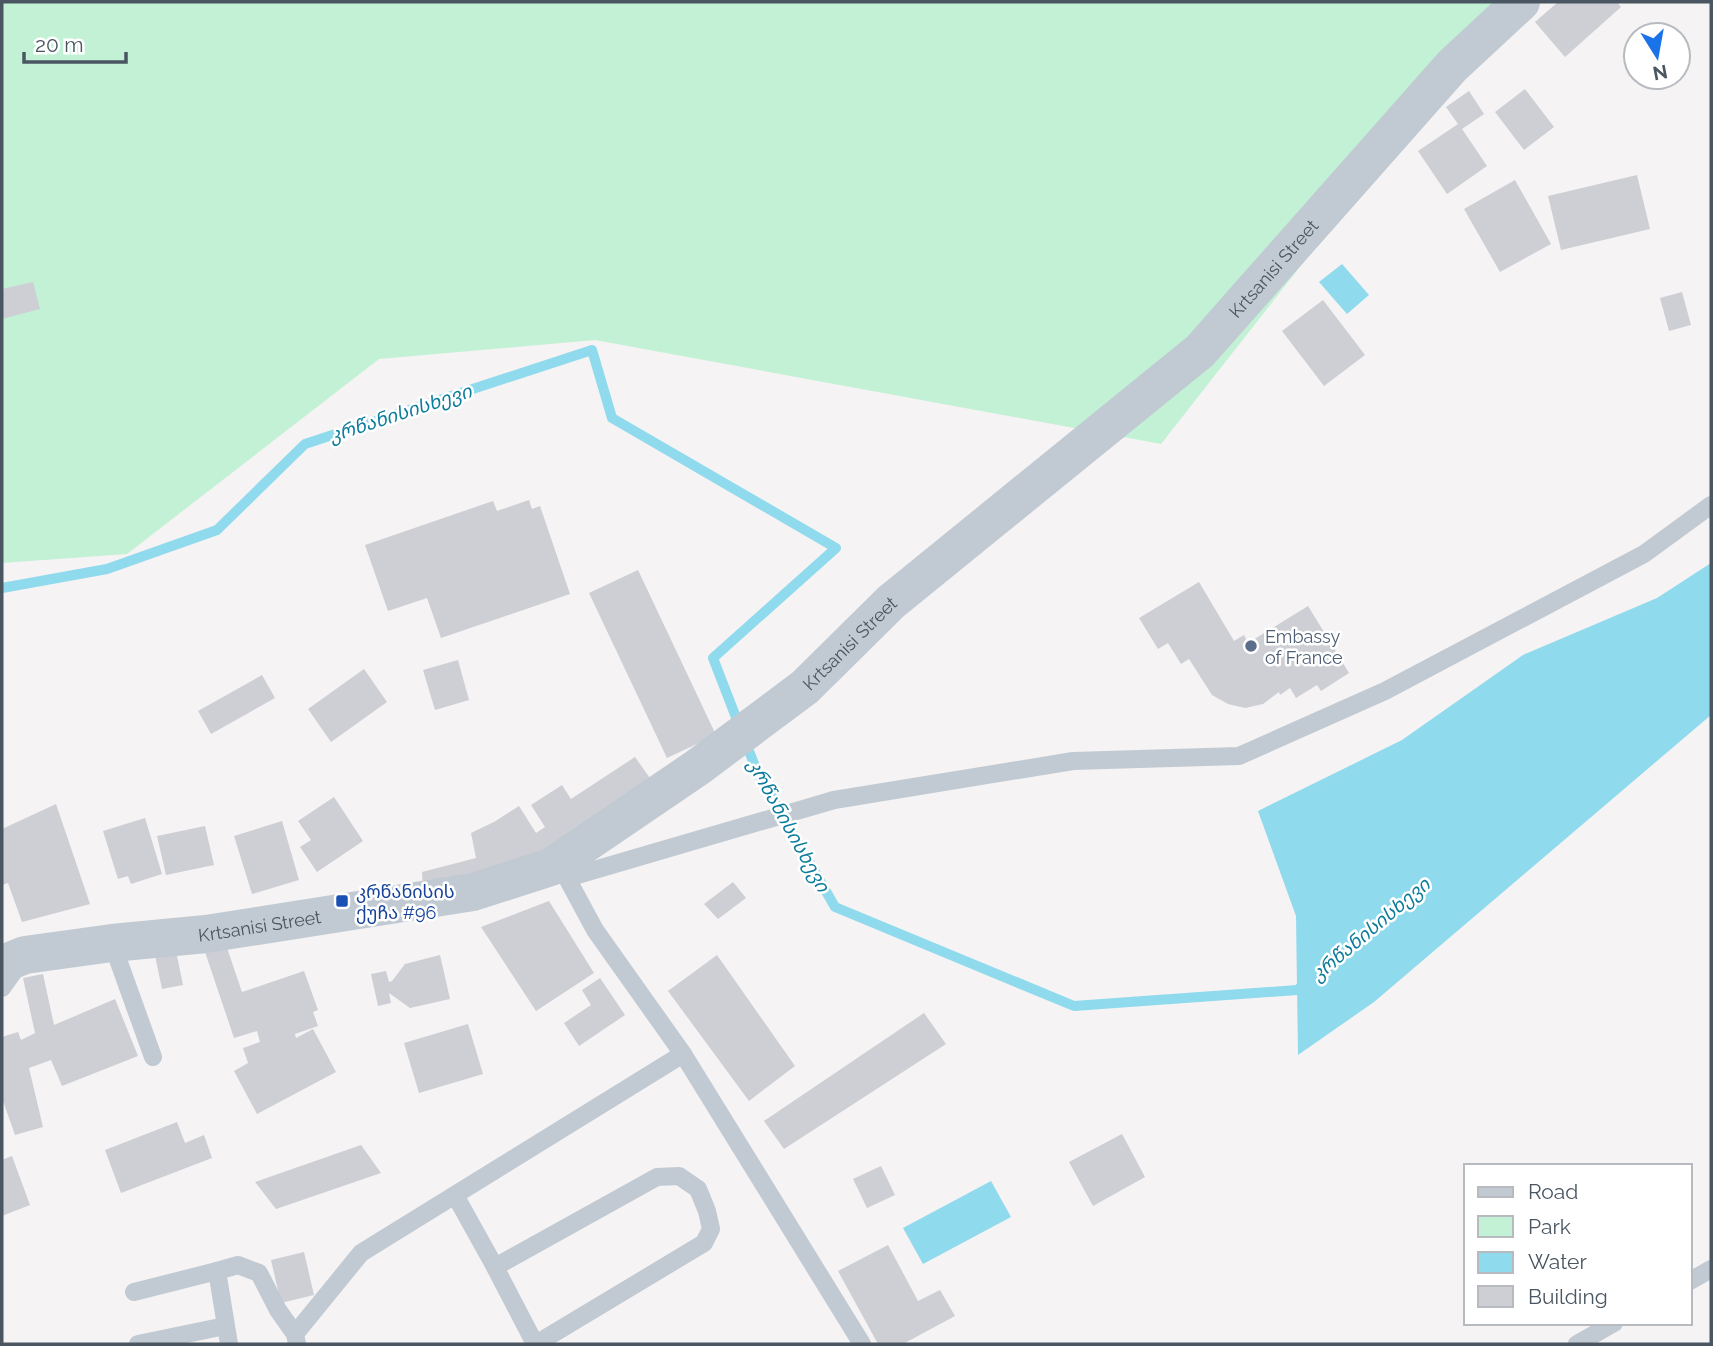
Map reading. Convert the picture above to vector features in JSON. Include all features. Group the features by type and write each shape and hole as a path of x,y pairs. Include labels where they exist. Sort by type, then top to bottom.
{"street":[{"name":"Krtsanisi Street","path":"13,960 111,943 206,934 473,892 551,867 698,767 805,687 891,601 1200,351 1452,66 1521,2"}],"lane":[{"path":"860,1343 683,1054 595,930 567,878 834,800 1073,761 1239,756 1385,691 1644,554 1711,505"},
{"path":"111,943 153,1057"},
{"path":"2,988 13,960"},
{"path":"134,1292 238,1265 259,1273 296,1339 361,1253 683,1054"},
{"path":"455,1195 535,1344 704,1243 711,1229 698,1189 679,1176 657,1177 495,1267"},
{"path":"1692,1280 1711,1269"},
{"path":"217,1271 229,1344"},
{"path":"1577,1344 1610,1325"},
{"path":"138,1344 225,1326"}],"green space":[{"path":"2,2 1538,2 1422,111 1161,444 595,340 379,359 127,554 2,563"}],"water":[{"path":"1342,264 1369,295 1347,314 1319,282"},
{"path":"1711,563 1711,715 1374,1002 1298,1055 1296,916 1258,811 1402,740 1523,655 1657,598"},
{"path":"991,1181 1011,1217 923,1264 903,1228"}],"building":[{"path":"1558,2 1617,2 1621,7 1565,57 1535,22"},
{"path":"1525,89 1554,127 1524,150 1495,112"},
{"path":"1469,91 1484,114 1462,129 1487,166 1447,194 1418,151 1458,124 1446,107"},
{"path":"1637,175 1650,229 1561,250 1548,196"},
{"path":"1515,180 1551,244 1500,272 1464,209"},
{"path":"33,282 40,309 2,319 2,289"},
{"path":"1682,292 1691,325 1669,331 1660,298"},
{"path":"1323,300 1365,355 1324,386 1282,331"},
{"path":"529,500 532,509 540,506 570,594 441,638 427,598 388,611 365,545 493,501 497,511"},
{"path":"638,570 716,735 667,758 589,593"},
{"name":"Embassy of France","path":"1199,582 1234,641 1244,635 1248,643 1308,606 1349,673 1321,691 1317,685 1296,698 1290,688 1280,695 1279,692 1263,704 1245,708 1228,704 1212,695 1189,659 1181,664 1168,643 1158,649 1139,618"},
{"path":"458,660 469,700 435,710 423,670"},
{"path":"364,669 387,702 331,742 308,709"},
{"path":"262,675 275,698 211,734 198,711"},
{"path":"635,757 652,781 523,866 423,889 422,872 476,858 471,833 519,806 536,833 545,827 531,805 562,785 571,799"},
{"path":"334,797 363,841 317,872 300,847 311,840 298,821"},
{"path":"56,804 90,904 22,922 8,883 2,885 2,829"},
{"path":"145,818 162,874 131,884 128,876 118,879 103,831"},
{"path":"282,821 299,880 252,894 234,836"},
{"path":"205,826 214,865 166,875 157,836"},
{"path":"733,882 746,898 718,919 704,904"},
{"path":"549,901 594,973 536,1011 481,927"},
{"path":"223,936 242,992 304,971 318,1010 313,1012 318,1026 295,1034 296,1038 313,1029 336,1072 257,1114 234,1071 248,1063 243,1048 260,1042 257,1031 234,1038 202,943"},
{"path":"174,941 183,985 162,989 153,946"},
{"path":"440,955 450,999 410,1008 389,993 391,1003 378,1006 371,974 386,971 389,982 405,964"},
{"path":"717,955 795,1066 749,1101 668,991"},
{"path":"43,974 54,1025 115,999 138,1056 62,1086 51,1060 29,1068 43,1127 15,1135 2,1098 2,1037 18,1032 21,1040 35,1033 23,978"},
{"path":"600,978 625,1015 579,1046 564,1023 591,1005 582,990"},
{"path":"924,1013 946,1044 784,1149 764,1121"},
{"path":"468,1024 483,1074 419,1093 404,1043"},
{"path":"177,1122 185,1143 204,1135 212,1158 121,1193 105,1150"},
{"path":"1122,1134 1145,1177 1093,1206 1069,1162"},
{"path":"361,1145 381,1173 276,1209 255,1182"},
{"path":"12,1156 30,1205 2,1216 2,1160"},
{"path":"881,1166 895,1195 867,1208 853,1179"},
{"path":"888,1245 918,1301 940,1290 955,1316 903,1344 878,1344 838,1271"},
{"path":"304,1252 314,1295 281,1303 271,1260"}],"waterway":[{"name":"კრწანისისხევი","path":"2,588 107,569 217,530 305,444 592,350 612,418 836,548 713,658 756,769 835,907 1074,1006 1297,990 1308,981"}],"place":[{"name":"Embassy of France","path":"1251,646"},
{"name":"კრწანისის ქუჩა #96","path":"342,901"}]}
